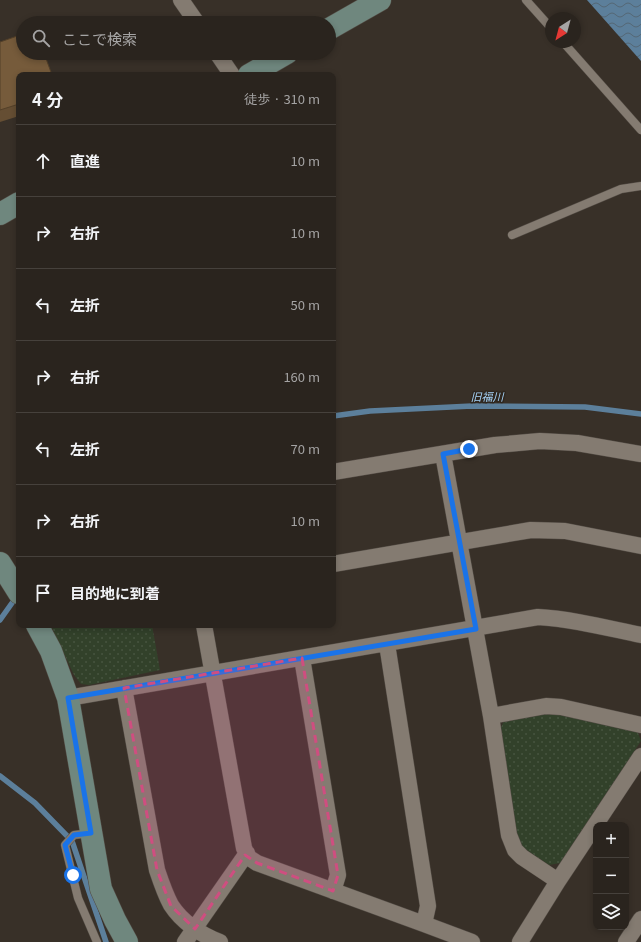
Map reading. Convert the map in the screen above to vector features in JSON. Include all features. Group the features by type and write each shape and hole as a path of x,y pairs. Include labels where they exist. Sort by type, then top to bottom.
{"street":[{"path":"181,0 192,16"},
{"path":"336,25 380,0"},
{"path":"222,60 230,72"},
{"path":"253,72 275,60"},
{"path":"0,214 16,206"},
{"path":"336,472 495,445 540,441 578,443 641,454"},
{"path":"443,454 476,629 509,835 515,850 522,857 558,881"},
{"path":"336,563 531,530 565,531 641,546"},
{"path":"2,566 16,588"},
{"path":"68,698 476,629 538,617 554,618 641,635"},
{"path":"38,628 50,651 68,698 101,889 115,920 128,942"},
{"path":"204,628 244,848 248,857 257,863 472,942"},
{"path":"387,644 428,906 424,924"},
{"path":"302,658 338,875 333,891"},
{"path":"124,688 157,870 165,892 172,906 184,920 205,936 220,942"},
{"path":"491,716 546,706 561,707 641,725"},
{"path":"520,942 558,881 641,756"},
{"path":"185,942 246,853"},
{"path":"626,942 641,919"}],"lane":[{"path":"526,0 545,21"},
{"path":"568,48 641,130"},
{"path":"512,235 621,189 641,186"},
{"path":"91,833 74,835 65,845 78,898 97,942"}],"highlighted area":[{"path":"302,658 338,875 333,891 257,863 245,855 195,929 171,906 157,870 124,688"}],"green space":[{"path":"52,628 153,628 160,670 89,685 81,684 74,675"},
{"path":"548,712 637,730 641,741 560,863 549,865 522,847 517,837 500,730 505,718"}],"water":[{"path":"587,0 641,0 641,61"}],"building":[{"path":"16,36 16,60 47,60 51,72 16,72 16,105 0,110 0,42"}],"waterway":[{"name":"旧福川","path":"336,416 370,411 472,406 585,407 641,414"},
{"name":"旧福川","path":"0,620 16,597"},
{"path":"0,776 35,803 72,841 106,942"}],"route":[{"path":"73,875 65,845 74,835 91,833 68,698 476,629 443,454 469,449"}]}
